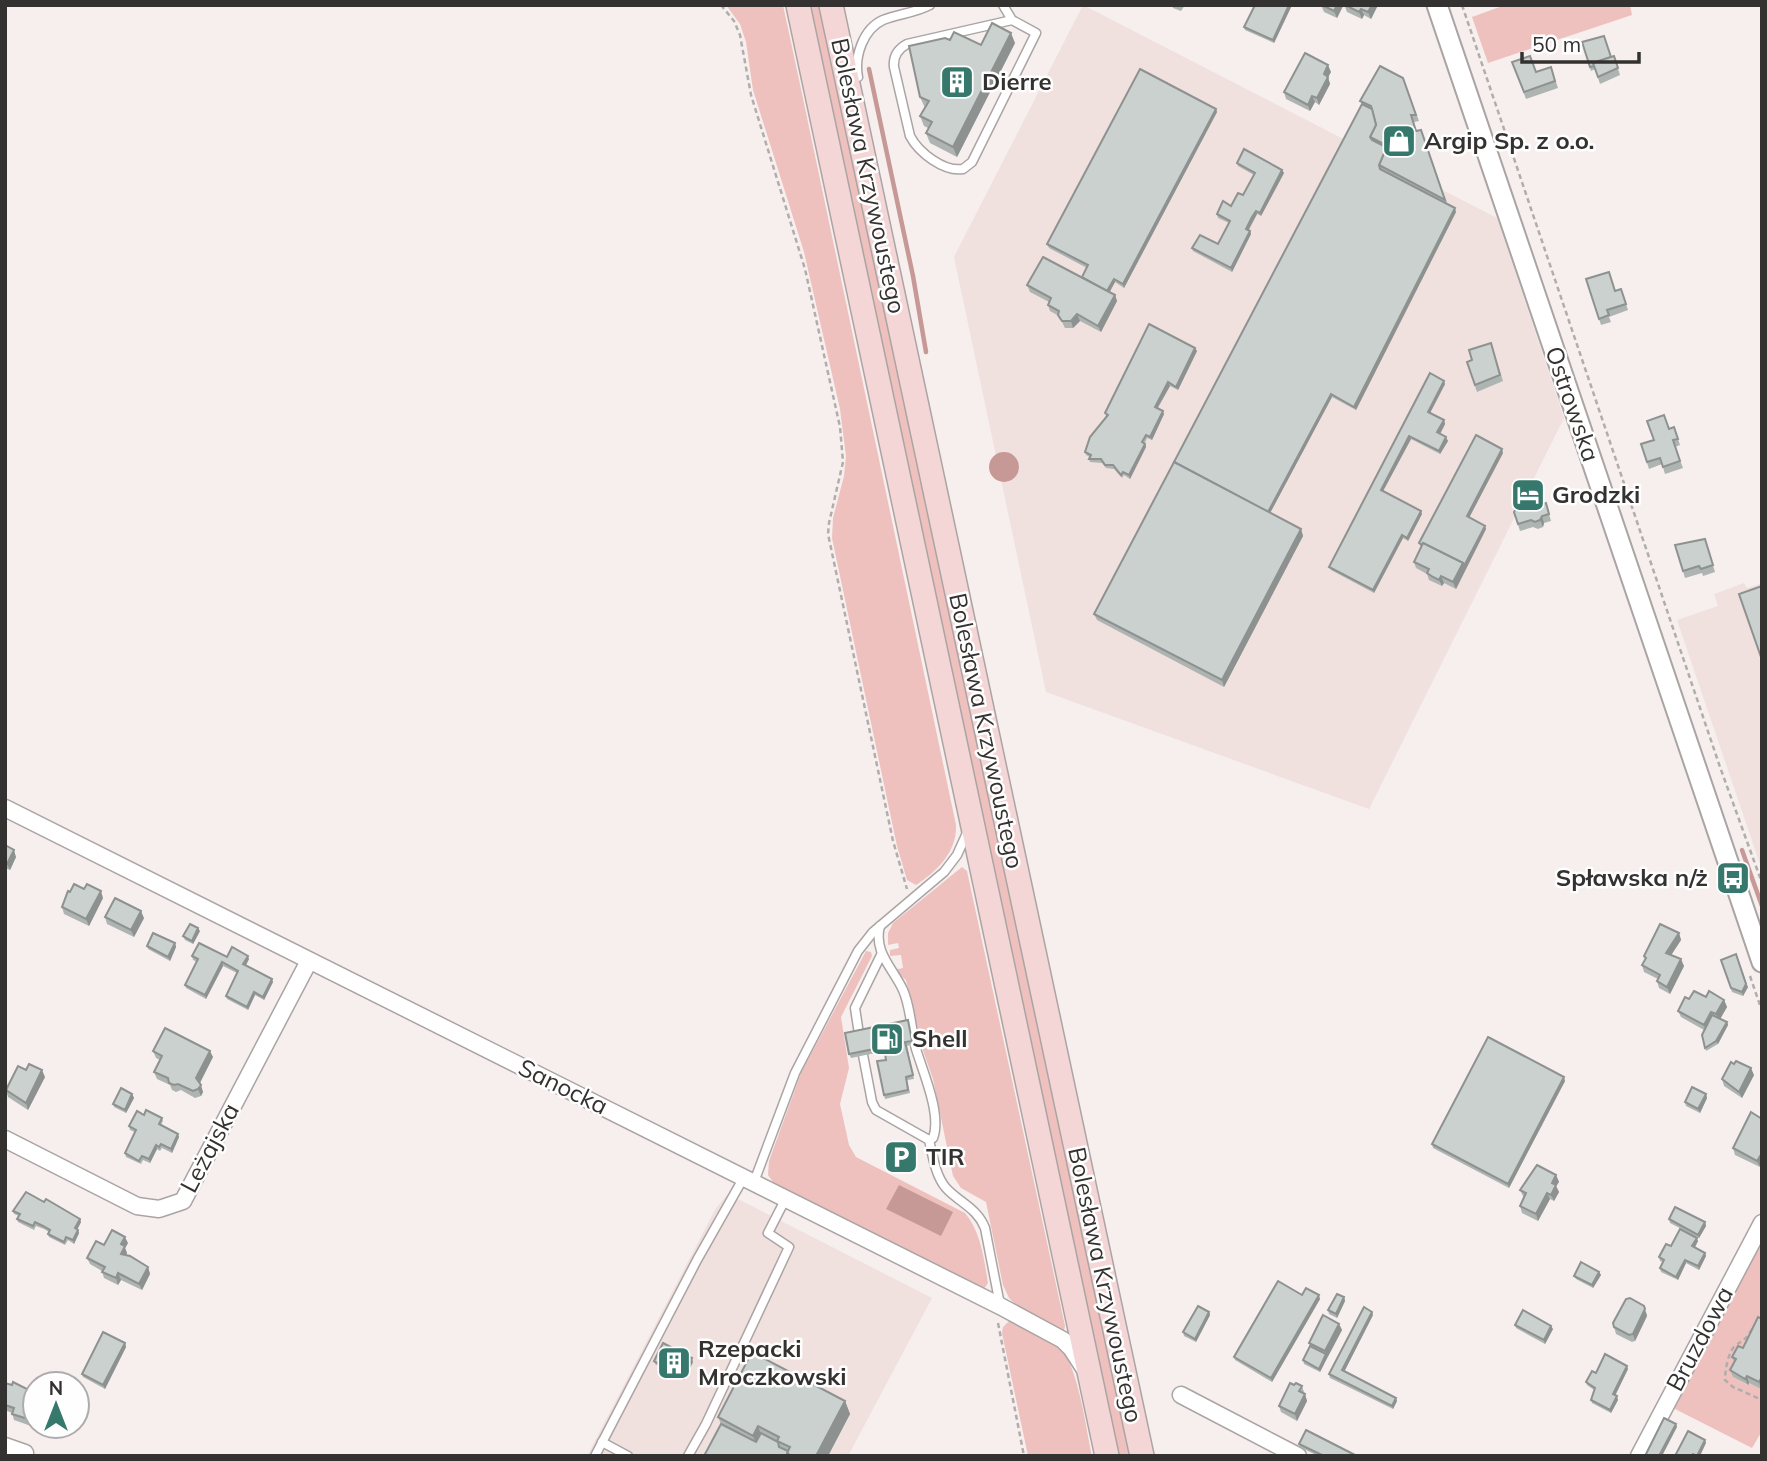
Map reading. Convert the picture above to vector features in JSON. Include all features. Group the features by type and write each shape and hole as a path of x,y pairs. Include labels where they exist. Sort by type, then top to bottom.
{"main road":[{"name":"Bolesława Krzywoustego","path":"798,5 1107,1456"},
{"name":"Bolesława Krzywoustego","path":"831,5 1142,1456"}],"street":[{"name":"Ostrowska","path":"1437,5 1762,962"},
{"name":"Sanocka","path":"5,808 1000,1306 1067,1343 1080,1362 1094,1393"},
{"name":"Leżajska","path":"5,1139 136,1206 159,1209 183,1201 309,961"},
{"name":"Bruzdowa","path":"1639,1456 1762,1223"},
{"path":"1181,1395 1298,1456"},
{"path":"5,1446 25,1453"}],"lane":[{"path":"860,90 857,60 868,34 883,20 930,5"},
{"path":"1003,5 1012,20 1036,33 972,162 962,169 946,168 915,144 910,136 894,67 897,53 907,44 1012,20"},
{"path":"858,131 863,100"},
{"path":"595,1456 697,1261 749,1180 794,1073 858,951 880,926 951,864 965,839 970,813"},
{"path":"880,926 878,937 881,955 905,998 936,1125 933,1138 929,1140"},
{"path":"859,1034 855,1008 881,955"},
{"path":"863,1055 876,1110 929,1140 936,1170 943,1184 975,1211 983,1223 1000,1306"},
{"path":"688,1456 706,1424 789,1247 768,1233 786,1198"},
{"path":"602,1442 628,1456"}],"path":[{"path":"721,5 734,21 740,35 751,95 805,269 840,427 843,461 828,534 903,880"},
{"path":"1462,5 1720,767 1762,883"},
{"path":"1000,1306 998,1323 1024,1456"},
{"path":"1752,1329 1746,1340 1731,1352 1725,1380 1736,1389 1762,1400"}],"shaded area":[{"path":"726,5 783,5 956,825 953,844 944,860 916,885 907,880 897,846 832,538 833,518 844,476 846,456 840,409 804,252 753,90 746,42 740,24"},
{"path":"807,5 822,5 1132,1456 1116,1456"},
{"path":"1083,5 1497,218 1564,418 1369,809 1046,692 954,257"},
{"path":"1505,5 1630,5 1632,15 1488,63 1472,17"},
{"path":"1004,452 1015,456 1019,467 1015,478 1004,482 993,478 989,467 993,456"},
{"path":"1744,583 1747,588 1762,583 1762,870 1677,620 1718,606 1714,594"},
{"path":"962,867 967,871 1064,1331 1018,1307 1009,1298 1003,1285 986,1202 961,1188 953,1176 933,1079 919,1039 906,980 894,970 903,968 901,955 890,956 890,950 899,948 898,943 888,945 888,933 893,923"},
{"path":"866,951 871,952 872,956 841,1017 849,1068 840,1104 849,1145 856,1157 965,1213 981,1246 988,1283 984,1289 776,1186 768,1175 769,1161 801,1073"},
{"path":"899,1185 953,1212 941,1236 886,1209"},
{"path":"728,1194 932,1298 848,1456 587,1456 716,1208"},
{"path":"1762,1240 1762,1324 1733,1377 1762,1389 1762,1431 1752,1448 1673,1408"},
{"path":"1010,1320 1048,1339 1066,1355 1076,1382 1092,1456 1028,1456 1002,1333 1003,1327"}],"building":[{"path":"1255,5 1289,5 1273,40 1244,27"},
{"path":"1322,5 1337,5 1334,11"},
{"path":"1345,5 1372,5 1368,12 1361,9 1359,12"},
{"name":"Dierre","path":"992,23 1011,33 953,147 926,133 932,122 920,116 929,101 920,97 909,46 945,38 950,40 954,32 981,45"},
{"path":"1604,36 1611,57 1593,63 1594,66 1590,67 1582,42"},
{"path":"1305,53 1328,65 1324,74 1328,77 1317,98 1312,96 1308,105 1284,92"},
{"path":"1530,56 1536,72 1551,67 1555,81 1524,92 1512,62"},
{"path":"1614,56 1618,68 1598,77 1593,63"},
{"name":"Argip Sp. z o.o.","path":"1380,66 1403,78 1416,115 1411,115 1416,131 1421,130 1445,200 1379,165 1385,151 1382,143 1370,137 1376,125 1371,106 1360,101"},
{"path":"1140,69 1216,109 1123,284 1114,279 1107,291 1082,277 1088,265 1047,244"},
{"path":"1362,104 1372,109 1376,125 1370,137 1384,146 1380,169 1455,208 1354,407 1331,394 1268,512 1174,462"},
{"path":"1244,149 1282,170 1260,213 1256,211 1252,217 1246,229 1250,231 1231,268 1192,248 1200,235 1218,244 1230,221 1217,214 1223,201 1231,206 1238,193 1243,195 1255,173 1237,163"},
{"path":"1043,257 1115,295 1098,326 1077,314 1071,321 1062,321 1058,315 1059,311 1048,305 1051,298 1027,285"},
{"path":"1609,272 1615,291 1621,289 1626,304 1607,310 1609,315 1599,319 1586,279"},
{"path":"1149,324 1195,348 1176,387 1168,382 1155,407 1163,411 1150,437 1146,435 1142,442 1145,444 1129,475 1123,472 1121,475 1113,465 1105,465 1101,459 1089,459 1091,455 1085,452 1090,437 1108,415 1105,413"},
{"path":"1491,343 1500,375 1475,385 1467,362 1472,360 1469,350"},
{"path":"1430,373 1444,381 1428,412 1444,420 1437,432 1446,437 1439,451 1409,436 1381,490 1421,511 1407,538 1402,535 1373,590 1329,567"},
{"path":"1664,415 1669,429 1674,427 1678,439 1673,440 1680,461 1663,467 1660,458 1647,462 1641,444 1654,440 1647,421"},
{"path":"1476,435 1502,449 1467,516 1485,526 1464,566 1463,563 1419,543"},
{"path":"1174,462 1301,529 1222,680 1094,614"},
{"path":"1537,486 1549,514 1535,522 1531,520 1518,524 1513,494"},
{"path":"1705,539 1713,565 1683,571 1675,545"},
{"path":"1423,543 1463,563 1453,582 1441,576 1439,580 1433,577 1427,573 1429,569 1414,562"},
{"path":"1762,586 1762,660 1739,594"},
{"path":"5,845 14,850 7,864 5,862"},
{"path":"74,884 84,889 87,884 101,891 86,919 62,907"},
{"path":"115,898 141,911 131,930 105,917"},
{"path":"190,924 198,928 192,941 183,936"},
{"path":"1660,924 1679,933 1666,953 1681,959 1667,987 1657,981 1660,975 1642,965"},
{"path":"153,933 175,943 168,957 147,946"},
{"path":"199,943 227,957 232,947 248,956 243,964 272,979 263,997 254,992 247,1007 226,996 238,971 222,962 205,995 185,985 198,959 192,956"},
{"path":"1736,954 1746,984 1742,992 1731,988 1721,960"},
{"path":"1694,991 1706,997 1709,991 1724,1000 1716,1014 1711,1012 1704,1025 1678,1011 1685,997 1689,999"},
{"path":"1712,1015 1727,1022 1716,1041 1705,1048 1702,1035"},
{"path":"908,1020 912,1041 905,1042 913,1075 906,1077 908,1090 884,1095 877,1061 886,1060 884,1047 849,1054 845,1033"},
{"path":"165,1028 210,1051 196,1078 201,1085 198,1089 193,1091 178,1084 174,1085 169,1083 168,1078 154,1072 162,1056 153,1051"},
{"path":"1488,1037 1564,1077 1508,1184 1432,1144"},
{"path":"1736,1061 1751,1068 1739,1092 1722,1079 1731,1062 1734,1064"},
{"path":"29,1064 42,1070 26,1103 6,1090 18,1066 26,1070"},
{"path":"1692,1087 1706,1094 1698,1109 1685,1102"},
{"path":"121,1088 132,1094 125,1110 113,1104"},
{"path":"146,1110 162,1118 159,1124 178,1134 171,1149 161,1144 159,1147 156,1145 149,1159 142,1156 139,1161 125,1153 136,1130 129,1126 137,1111 144,1115"},
{"path":"1751,1112 1762,1119 1762,1153 1757,1161 1733,1148"},
{"path":"1537,1165 1556,1175 1552,1183 1556,1185 1551,1195 1547,1193 1536,1214 1520,1206 1526,1193 1520,1190"},
{"path":"26,1192 44,1202 46,1199 80,1219 73,1240 66,1237 64,1242 48,1234 50,1230 35,1222 33,1226 17,1219 20,1214 13,1211"},
{"path":"1675,1207 1705,1222 1698,1235 1669,1219"},
{"path":"1680,1229 1697,1238 1692,1246 1705,1253 1698,1266 1685,1260 1676,1277 1660,1268 1664,1260 1659,1257 1666,1244 1671,1246"},
{"path":"112,1230 125,1237 121,1244 125,1246 121,1254 130,1256 148,1267 139,1284 118,1273 116,1278 102,1272 105,1267 87,1258 96,1241 104,1245"},
{"path":"1581,1262 1599,1272 1592,1285 1574,1276"},
{"path":"1278,1281 1302,1295 1306,1288 1319,1295 1271,1378 1234,1357"},
{"path":"1337,1294 1344,1297 1336,1314 1328,1310"},
{"path":"1630,1298 1645,1309 1633,1334 1629,1335 1614,1327 1613,1323 1626,1299"},
{"path":"1198,1306 1209,1312 1195,1339 1183,1332"},
{"path":"1364,1307 1372,1312 1342,1370 1396,1398 1392,1406 1329,1374"},
{"path":"1523,1310 1551,1326 1544,1340 1515,1325"},
{"path":"1323,1315 1339,1324 1325,1351 1309,1343"},
{"path":"1758,1317 1762,1319 1762,1377 1759,1382 1747,1376 1745,1379 1730,1370 1736,1359 1732,1357 1738,1346 1743,1348"},
{"path":"103,1332 125,1343 103,1385 91,1379 91,1370 84,1370"},
{"name":"Rzepacki Mroczkowski","path":"663,1343 692,1358 682,1377 654,1361"},
{"path":"1310,1346 1326,1354 1319,1369 1303,1360"},
{"path":"752,1352 845,1401 816,1456 792,1456 787,1453 790,1447 777,1441 779,1437 758,1426 753,1436 718,1417"},
{"path":"1605,1354 1627,1366 1613,1394 1617,1396 1610,1410 1591,1400 1595,1388 1586,1382 1592,1371 1596,1373"},
{"path":"13,1382 21,1386 21,1417 12,1414 14,1408 5,1405 5,1383 12,1385"},
{"path":"1290,1383 1302,1386 1299,1391 1305,1394 1295,1414 1279,1406"},
{"path":"1664,1418 1676,1424 1659,1456 1645,1456"},
{"path":"721,1424 756,1442 761,1433 778,1442 779,1447 788,1451 788,1456 704,1456"},
{"path":"1306,1430 1357,1456 1324,1456 1299,1444"},
{"path":"1688,1431 1705,1440 1697,1456 1675,1456"}],"waterway":[{"path":"869,69 913,276 926,352"},
{"path":"1742,850 1762,906"}],"place":[{"name":"Dierre","path":"957,82"},
{"name":"Argip Sp. z o.o.","path":"1399,141"},
{"name":"Grodzki","path":"1528,495"},
{"name":"Spławska n/ż","path":"1733,878"},
{"name":"Shell","path":"887,1039"},
{"name":"TIR","path":"901,1157"},
{"name":"Rzepacki Mroczkowski","path":"674,1363"}]}
